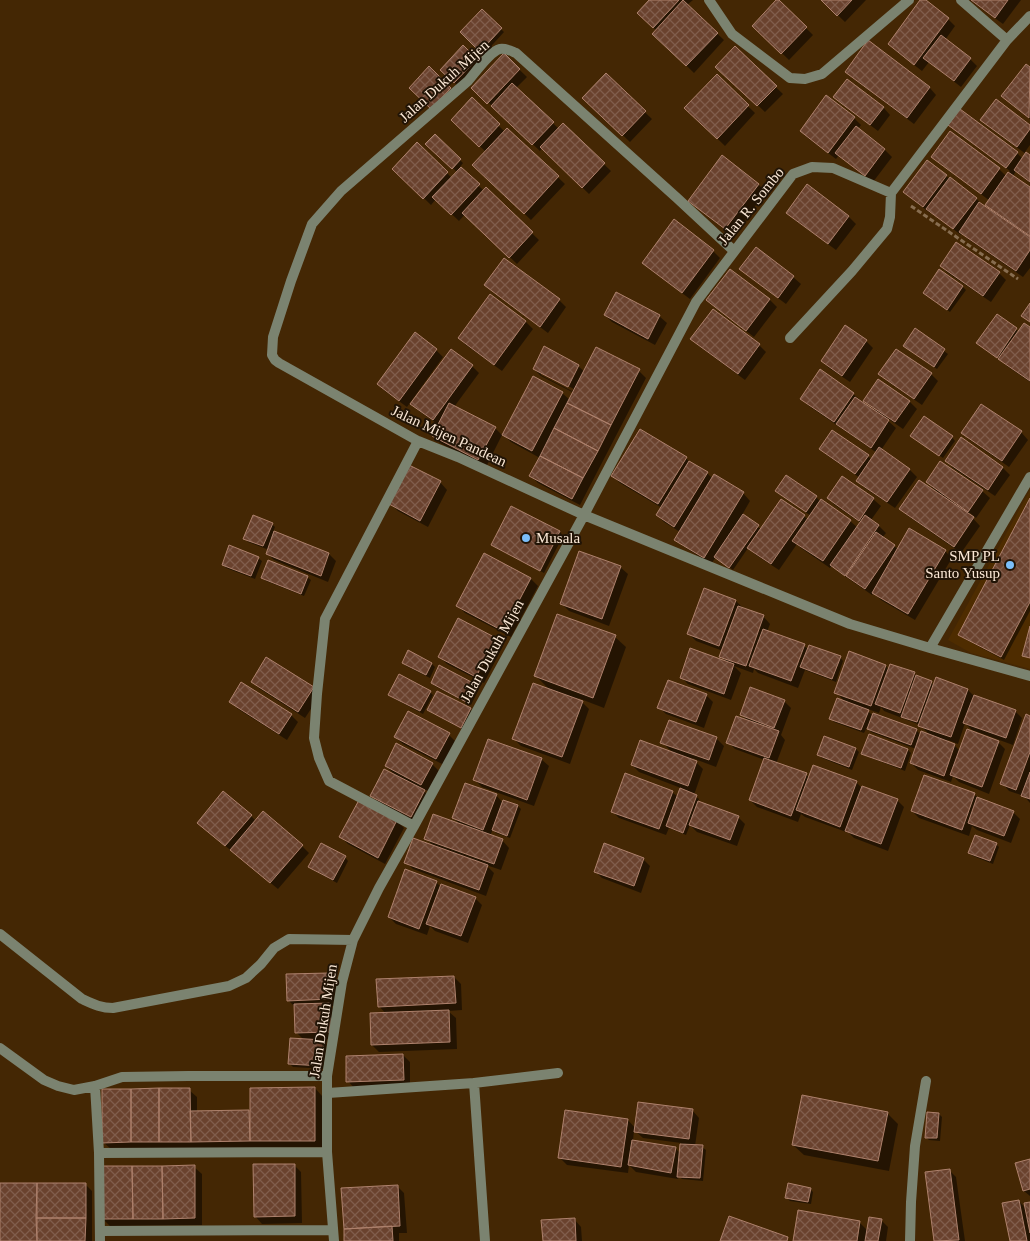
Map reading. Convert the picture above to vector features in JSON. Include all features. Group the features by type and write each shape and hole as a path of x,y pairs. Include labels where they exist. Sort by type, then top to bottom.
{"street":[{"path":"709,0 732,34 790,78 805,79 822,74 909,0"},
{"path":"961,0 1007,40"},
{"path":"790,338 852,271 887,229 890,217 891,193 1007,40 1030,16"},
{"name":"Jalan Dukuh Mijen","path":"279,363 274,360 272,355 273,337 312,224 341,191 468,81 496,50 509,50 516,53 734,251"},
{"name":"Jalan R. Sombo","path":"584,515 696,302 793,174 812,167 833,168 891,193"},
{"name":"Jalan Mijen Pandean","path":"279,363 418,441 458,457 584,515"},
{"path":"414,826 329,781 319,758 314,738 325,619 418,441"},
{"path":"930,648 1030,477"},
{"path":"584,515 850,624 1030,676"},
{"name":"Jalan Dukuh Mijen","path":"334,1241 326,1152 327,1076 342,982 353,940 378,888 414,826 584,515"},
{"path":"0,934 82,999 104,1008 113,1008 229,986 246,978 274,948 289,939 353,940"},
{"path":"0,1048 44,1080 74,1090 95,1086 122,1077 327,1076"},
{"path":"328,1093 474,1082 558,1073"},
{"path":"910,1241 915,1146 926,1081"},
{"path":"474,1082 485,1241"},
{"path":"95,1086 99,1153 100,1236 333,1230"},
{"path":"99,1153 326,1152"}],"path":[{"path":"891,193 1018,279"}],"shaded area":[{"name":"SMP PL Santo Yusup","path":"1030,490 1030,669 971,653 948,640"}],"building":[{"path":"649,0 679,0 653,28 637,13"},
{"path":"683,0 718,33 686,66 652,34"},
{"path":"776,0 779,0 807,27 781,54 752,26"},
{"path":"821,0 852,0 837,16"},
{"path":"920,0 926,0 949,18 914,65 888,44"},
{"path":"971,0 1008,0 995,18"},
{"path":"482,9 502,28 480,52 460,32"},
{"path":"941,35 971,58 954,81 923,58"},
{"path":"868,40 930,87 907,118 845,72"},
{"path":"463,45 477,59 454,83 440,70"},
{"path":"735,46 777,86 757,106 715,67"},
{"path":"504,53 520,69 487,104 471,88"},
{"path":"1026,64 1030,67 1029,118 1001,96"},
{"path":"429,66 451,88 431,109 409,88"},
{"path":"606,73 646,111 622,136 582,98"},
{"path":"717,74 749,105 717,139 684,108"},
{"path":"847,79 884,107 870,125 833,97"},
{"path":"512,83 554,122 532,145 491,106"},
{"path":"826,95 855,117 828,153 800,131"},
{"path":"472,97 500,124 479,147 451,120"},
{"path":"996,99 1030,125 1030,129 1017,147 980,120"},
{"path":"960,109 1018,152 1006,168 948,125"},
{"path":"563,123 605,163 582,188 540,147"},
{"path":"856,126 885,149 865,176 835,153"},
{"path":"507,128 559,176 524,214 472,165"},
{"path":"950,131 1000,168 981,194 931,157"},
{"path":"435,134 461,159 452,169 425,144"},
{"path":"417,142 448,172 423,199 392,169"},
{"path":"1026,152 1030,155 1030,182 1014,170"},
{"path":"722,155 759,184 725,229 688,201"},
{"path":"927,160 947,175 923,207 903,192"},
{"path":"461,167 480,184 451,215 432,197"},
{"path":"1008,172 1030,187 1030,236 985,205"},
{"path":"950,177 977,198 953,229 926,209"},
{"path":"807,184 849,216 828,244 786,213"},
{"path":"486,187 533,232 509,258 462,213"},
{"path":"979,202 1030,237 1030,250 1016,271 959,232"},
{"path":"674,219 714,250 682,293 642,263"},
{"path":"956,242 1000,272 983,296 940,266"},
{"path":"756,247 794,276 778,298 739,269"},
{"path":"504,258 560,299 540,327 484,285"},
{"path":"730,269 770,299 746,331 706,300"},
{"path":"939,269 963,286 947,310 923,293"},
{"path":"616,292 660,315 648,339 604,315"},
{"path":"490,294 526,321 494,365 458,338"},
{"path":"1030,303 1030,322 1021,316"},
{"path":"713,309 760,344 738,374 690,339"},
{"path":"997,314 1017,328 997,358 976,343"},
{"path":"1024,323 1030,327 1030,381 998,359"},
{"path":"845,325 867,340 842,376 821,361"},
{"path":"915,328 945,349 934,367 903,346"},
{"path":"415,332 437,349 399,401 377,384"},
{"path":"544,346 579,365 568,387 533,369"},
{"path":"596,347 640,369 611,425 567,403"},
{"path":"451,349 473,365 433,420 410,404"},
{"path":"896,349 932,373 914,399 878,374"},
{"path":"820,369 854,393 834,422 800,399"},
{"path":"533,376 563,392 532,451 502,435"},
{"path":"878,379 910,401 895,422 863,401"},
{"path":"855,397 889,420 871,448 836,424"},
{"path":"449,403 496,427 478,460 432,436"},
{"path":"567,403 611,425 598,451 554,428"},
{"path":"981,404 1022,431 1002,461 961,433"},
{"path":"924,416 953,436 939,456 910,436"},
{"path":"554,428 598,451 583,478 540,456"},
{"path":"640,429 687,457 658,504 611,476"},
{"path":"832,430 869,455 855,474 819,449"},
{"path":"961,437 1003,467 988,490 945,461"},
{"path":"879,447 910,469 887,502 856,481"},
{"path":"540,456 583,478 572,499 529,476"},
{"path":"689,461 708,472 674,527 656,515"},
{"path":"940,461 983,490 968,512 926,482"},
{"path":"409,465 441,481 420,521 389,504"},
{"path":"714,474 744,492 704,558 674,540"},
{"path":"786,475 817,496 806,512 775,491"},
{"path":"842,476 874,498 859,521 827,498"},
{"path":"919,480 974,517 954,547 899,509"},
{"name":"SMP PL Santo Yusup","path":"1030,498 1030,602 1001,657 958,635"},
{"path":"781,499 805,515 771,564 747,548"},
{"path":"821,499 851,520 823,561 792,541"},
{"name":"Musala","path":"511,506 560,531 540,571 491,545"},
{"path":"743,514 759,525 729,568 714,557"},
{"path":"253,515 273,523 263,546 243,539"},
{"path":"865,515 879,525 845,576 830,565"},
{"path":"909,528 946,550 908,614 872,593"},
{"path":"274,531 329,553 321,576 266,554"},
{"path":"876,532 895,545 865,589 846,576"},
{"path":"229,545 259,557 251,576 222,565"},
{"path":"579,551 621,566 602,619 560,604"},
{"path":"484,553 531,578 503,631 456,606"},
{"path":"268,560 308,576 301,594 261,578"},
{"path":"704,588 736,600 719,646 687,634"},
{"path":"738,606 764,615 746,666 719,657"},
{"path":"557,614 616,635 593,698 534,676"},
{"path":"458,618 496,638 476,677 438,657"},
{"path":"1030,626 1030,658 1022,656"},
{"path":"763,629 805,644 791,681 749,666"},
{"path":"809,645 841,656 832,679 800,667"},
{"path":"690,648 734,664 724,694 680,678"},
{"path":"408,650 432,663 426,675 402,663"},
{"path":"849,651 886,665 871,706 834,693"},
{"path":"266,657 314,687 298,712 251,682"},
{"path":"890,664 915,672 900,713 875,704"},
{"path":"439,665 477,685 468,703 431,683"},
{"path":"399,674 431,691 420,711 388,695"},
{"path":"916,675 932,681 917,722 901,717"},
{"path":"936,677 968,689 951,737 918,726"},
{"path":"668,680 707,694 696,722 657,708"},
{"path":"241,682 292,714 279,734 229,702"},
{"path":"533,683 583,701 562,757 512,739"},
{"path":"750,687 785,700 774,728 740,715"},
{"path":"437,691 471,708 461,728 427,710"},
{"path":"974,695 1016,710 1006,738 963,723"},
{"path":"837,698 869,710 861,730 829,719"},
{"path":"408,711 450,733 436,759 394,737"},
{"path":"873,713 917,729 911,745 867,729"},
{"path":"1026,714 1030,716 1030,752 1016,790 1000,784"},
{"path":"736,716 779,731 769,758 726,743"},
{"path":"669,720 717,737 709,760 660,743"},
{"path":"967,729 999,741 982,787 950,775"},
{"path":"921,731 955,744 944,776 910,763"},
{"path":"869,734 908,749 901,768 861,754"},
{"path":"824,736 856,748 849,767 817,755"},
{"path":"488,739 542,758 527,800 473,780"},
{"path":"640,740 697,761 688,786 631,765"},
{"path":"396,743 433,763 421,785 385,766"},
{"path":"764,758 807,773 791,816 749,800"},
{"path":"813,765 857,781 840,827 796,810"},
{"path":"384,769 425,790 411,817 370,796"},
{"path":"1030,772 1030,799 1021,796"},
{"path":"625,773 673,791 659,829 611,812"},
{"path":"924,775 975,793 962,830 911,811"},
{"path":"465,783 497,794 483,830 452,818"},
{"path":"862,786 898,799 881,844 845,831"},
{"path":"680,788 697,795 683,833 666,826"},
{"path":"223,791 252,815 225,846 197,823"},
{"path":"977,797 1014,811 1004,836 968,823"},
{"path":"359,800 397,820 378,858 339,837"},
{"path":"503,800 518,805 507,836 492,830"},
{"path":"698,801 739,816 730,840 689,825"},
{"path":"263,811 303,845 270,883 230,850"},
{"path":"433,814 503,839 494,864 424,839"},
{"path":"975,835 997,843 990,861 968,853"},
{"path":"413,838 488,865 479,890 404,863"},
{"path":"321,843 346,856 333,880 308,867"},
{"path":"604,843 644,858 634,886 594,872"},
{"path":"405,869 437,881 419,929 388,917"},
{"path":"441,884 476,897 461,936 426,924"},
{"path":"329,973 330,999 287,1001 286,974"},
{"path":"454,976 456,1003 378,1007 376,979"},
{"path":"330,1003 330,1032 295,1033 294,1004"},
{"path":"449,1010 450,1042 371,1045 370,1013"},
{"path":"290,1038 324,1040 322,1066 288,1064"},
{"path":"403,1054 404,1080 346,1082 346,1056"},
{"path":"315,1087 315,1141 250,1141 250,1088"},
{"path":"159,1088 190,1088 191,1142 159,1142"},
{"path":"159,1088 159,1142 131,1142 131,1089"},
{"path":"102,1089 131,1089 131,1142 102,1143"},
{"path":"802,1095 888,1112 878,1161 792,1145"},
{"path":"638,1102 693,1109 689,1139 634,1132"},
{"path":"249,1110 250,1141 191,1142 190,1111"},
{"path":"565,1110 628,1119 621,1167 558,1158"},
{"path":"927,1112 939,1113 937,1138 925,1138"},
{"path":"632,1140 676,1147 671,1173 628,1165"},
{"path":"680,1144 703,1145 700,1178 677,1177"},
{"path":"1030,1159 1030,1189 1023,1191 1015,1163"},
{"path":"253,1164 295,1164 295,1216 254,1217"},
{"path":"195,1165 195,1218 163,1219 162,1166"},
{"path":"101,1166 132,1166 133,1219 102,1219"},
{"path":"132,1166 162,1166 163,1219 133,1219"},
{"path":"950,1169 959,1240 934,1241 925,1172"},
{"path":"0,1183 37,1183 37,1241 0,1241"},
{"path":"37,1183 86,1183 86,1218 36,1218"},
{"path":"788,1183 811,1188 808,1202 785,1198"},
{"path":"398,1185 400,1226 344,1229 341,1188"},
{"path":"1019,1200 1027,1241 1010,1241 1002,1203"},
{"path":"1030,1202 1030,1233 1024,1203"},
{"path":"798,1210 860,1221 857,1241 793,1241"},
{"path":"729,1216 788,1237 787,1241 720,1241"},
{"path":"869,1217 882,1219 878,1241 865,1241"},
{"path":"36,1218 86,1218 85,1241 37,1241"},
{"path":"575,1218 576,1241 543,1241 541,1220"},
{"path":"392,1226 393,1241 344,1241 344,1229"}],"place":[{"name":"Musala","path":"526,538"},
{"name":"SMP PL Santo Yusup","path":"1010,565"}]}
